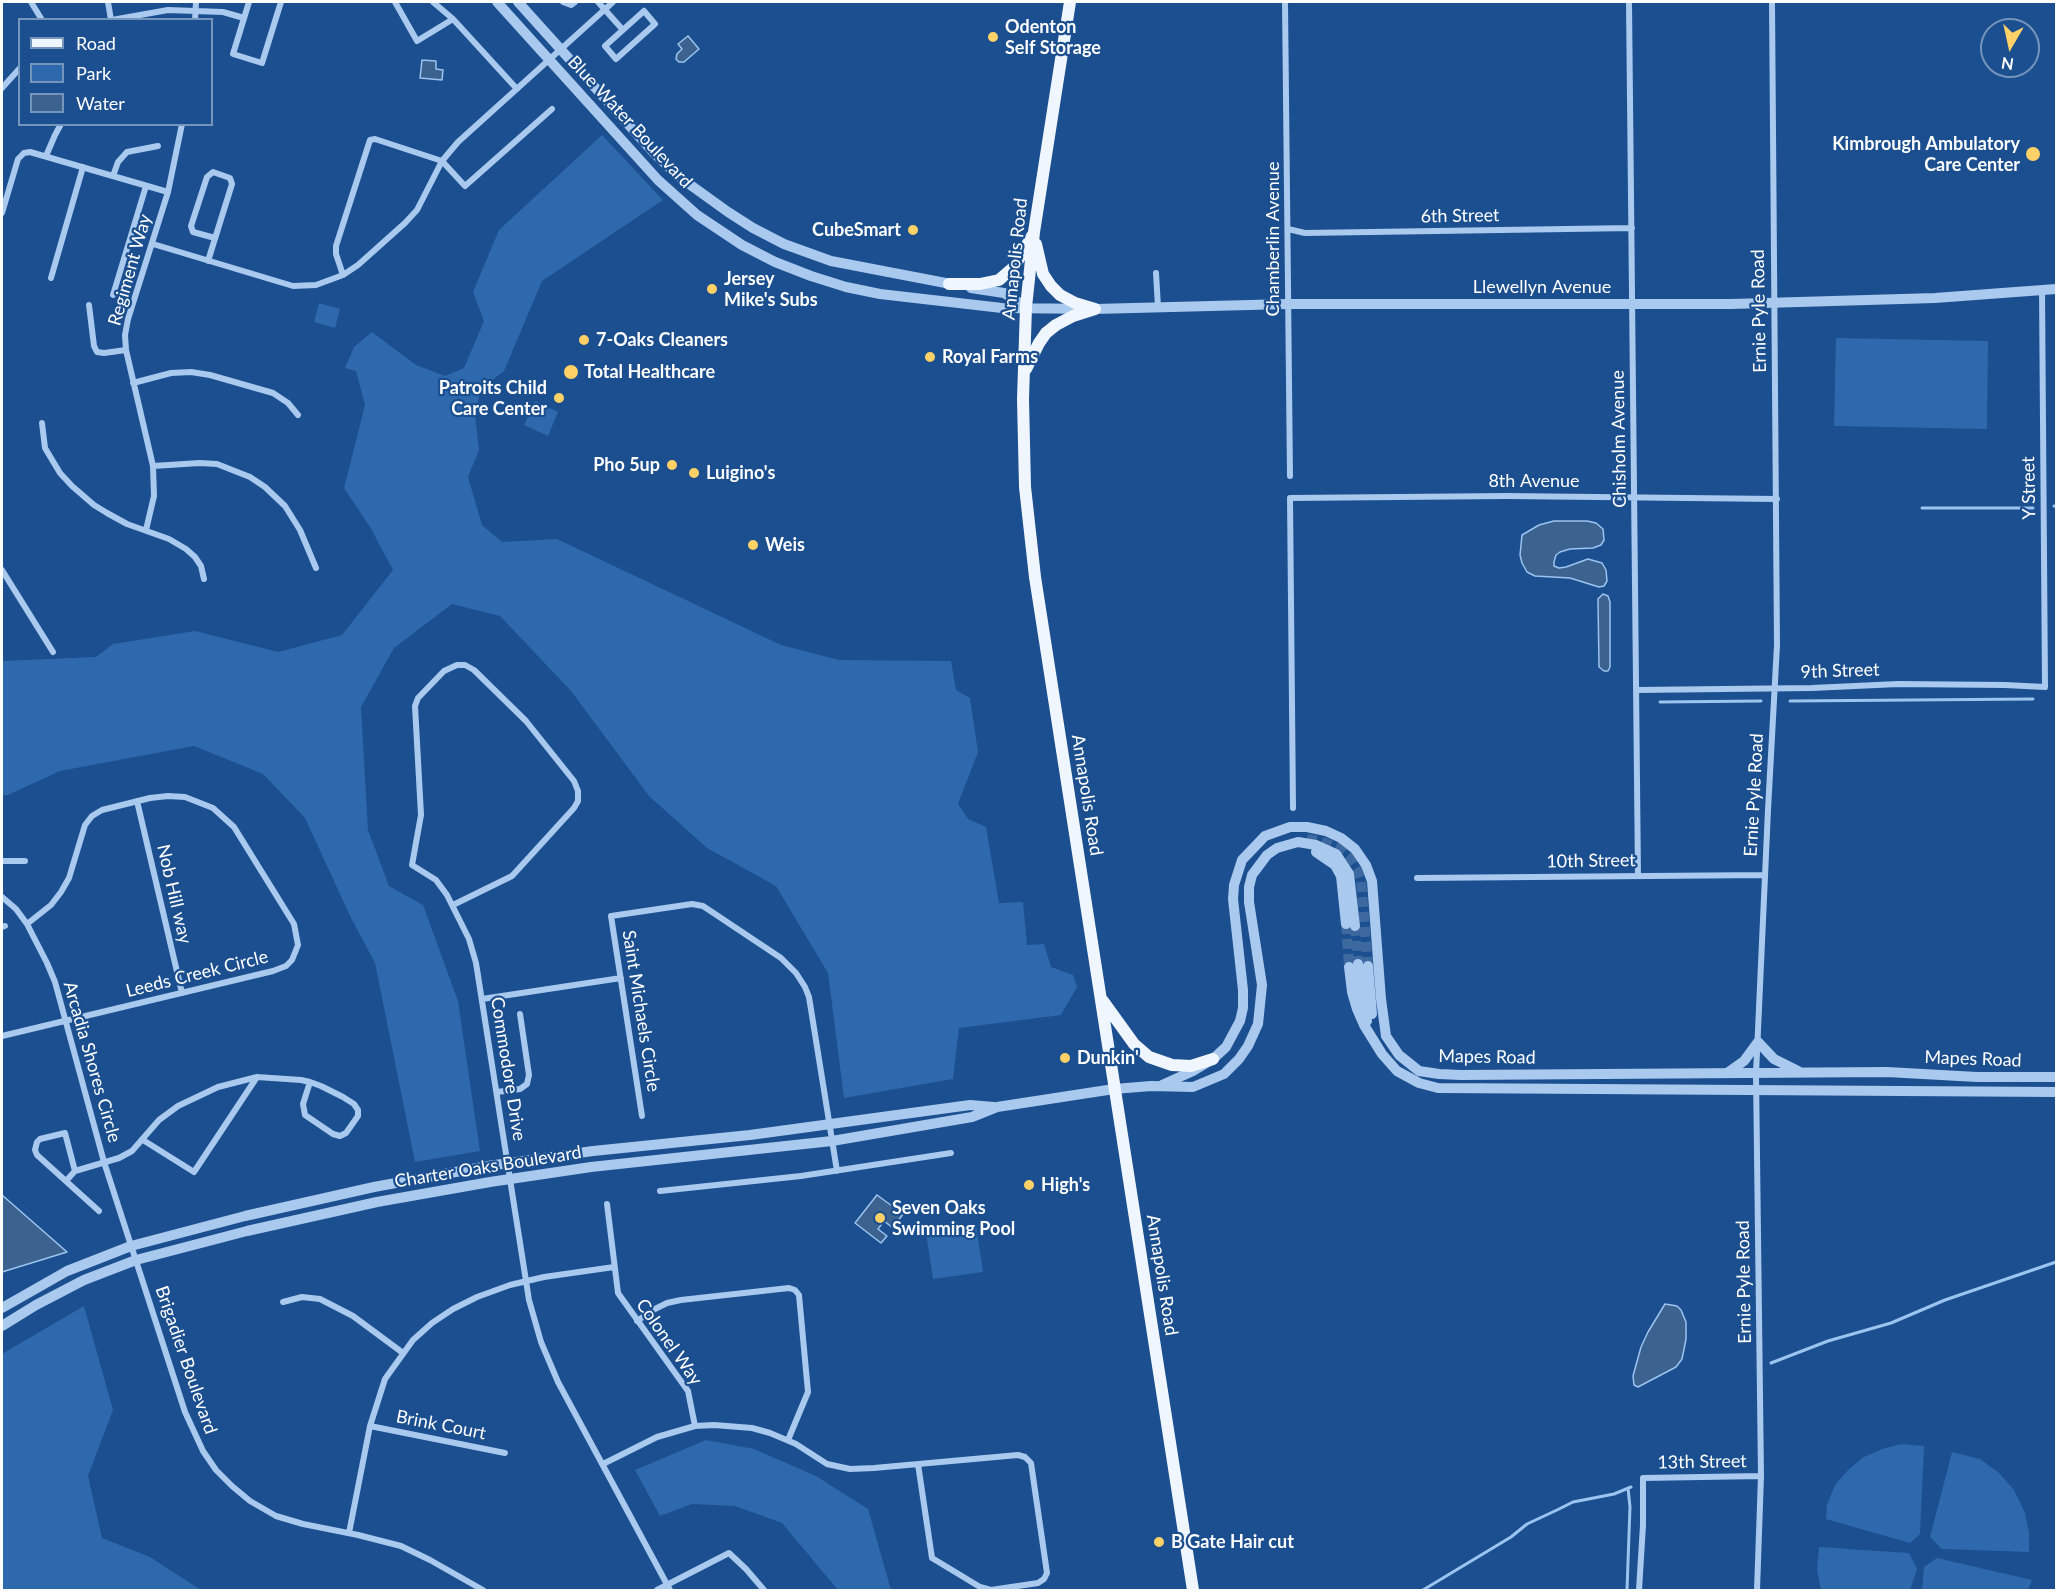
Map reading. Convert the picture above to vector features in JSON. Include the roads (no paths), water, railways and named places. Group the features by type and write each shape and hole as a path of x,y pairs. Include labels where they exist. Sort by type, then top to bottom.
{"main road":[{"name":"Annapolis Road","path":"1070,2 1034,232 1026,307 1025,476 1032,558 1193,1590"},
{"path":"949,284 980,284 999,280 1014,267 1034,232"},
{"path":"1034,232 1043,274 1051,286 1060,295 1075,303 1095,309"},
{"path":"1024,372 1046,333 1073,316 1095,309"},
{"path":"1100,998 1134,1044 1149,1057 1172,1065 1191,1066 1213,1059"}],"street":[{"path":"31,2 41,18"},
{"path":"108,2 112,18"},
{"path":"166,2 168,10"},
{"path":"195,18 196,2"},
{"path":"249,2 233,54 262,63 281,2"},
{"path":"395,2 417,41 453,19"},
{"path":"433,2 453,19 516,89"},
{"name":"Blue Water Boulevard","path":"497,2 677,198 719,231 758,254 811,276 846,287 880,294 1002,308 1026,307"},
{"name":"Blue Water Boulevard","path":"518,2 654,153 678,176 753,228 784,244 831,261 1004,293 1026,307"},
{"path":"563,2 571,5 575,2"},
{"path":"598,2 623,30"},
{"path":"153,244 293,286 316,285 343,275 366,258 417,210 442,160 458,142 614,2"},
{"name":"Chamberlin Avenue","path":"1285,2 1290,476"},
{"name":"Chisholm Avenue","path":"1629,2 1638,876"},
{"name":"Ernie Pyle Road","path":"1757,1590 1761,1476 1756,1074 1776,688 1777,499 1772,2"},
{"path":"123,18 168,10 223,12 244,18"},
{"path":"644,11 655,24 616,58 605,46 623,30 644,11"},
{"path":"3,84 18,70"},
{"path":"343,275 337,260 336,246 370,140 375,138 442,160 465,186 552,109"},
{"path":"46,156 60,126"},
{"name":"Regiment Way","path":"146,531 154,496 153,466 126,350 125,334 168,192 182,126"},
{"path":"113,176 118,162 127,152 158,146"},
{"path":"2,213 18,159 24,153 30,152 168,192"},
{"path":"51,278 83,167"},
{"path":"208,261 232,184 230,178 213,172 207,177 191,226 193,232 215,238"},
{"path":"113,295 146,186"},
{"name":"6th Street","path":"1288,229 1305,233 1632,228"},
{"path":"1156,273 1158,307"},
{"name":"Y Street","path":"2042,289 2045,687"},
{"name":"Llewellyn Avenue","path":"1026,307 1095,309 1288,304 1774,302 1935,298 2056,289"},
{"path":"89,306 94,346 98,352 126,350"},
{"path":"133,383 171,373 191,372 210,375 273,393 288,403 298,415"},
{"path":"42,423 45,448 60,473 72,486 107,513 169,539 186,549 201,566 204,579"},
{"path":"153,466 185,462 217,464 250,477 265,487 285,506 300,530 316,568"},
{"name":"8th Avenue","path":"1293,808 1290,498 1635,496 1777,499"},
{"path":"2,570 53,652"},
{"name":"Commodore Drive","path":"453,905 512,876 578,801 578,791 574,781 526,721 474,670 457,664 444,671 418,698 415,706 421,815 412,865 436,880 453,905 469,939 476,963 526,1282 534,1321 548,1362 669,1588"},
{"name":"9th Street","path":"1637,690 1898,684 2045,687"},
{"name":"Leeds Creek Circle","path":"2,1036 280,969 292,960 296,953 298,934 240,836 225,817 213,808 185,798 168,796 102,810 92,816 85,825 69,878 61,892 51,905 27,924"},
{"name":"Nob Hill way","path":"137,801 182,993"},
{"name":"Mapes Road","path":"1156,1087 1193,1071 1213,1059 1226,1047 1234,1035 1243,1008 1233,899 1237,872 1242,861 1265,836 1290,827 1307,827 1326,831 1341,838 1355,849 1366,865 1372,881 1386,1036 1399,1055 1419,1071 1461,1075 1887,1072 1977,1077 2056,1077"},
{"name":"Mapes Road","path":"1114,1089 1151,1086 1193,1087 1224,1074 1248,1046 1258,1024 1262,985 1249,902 1249,887 1252,875 1267,855 1277,848 1298,842 1305,849 1319,853 1335,865 1341,876 1350,925"},
{"path":"2,861 25,861"},
{"name":"10th Street","path":"1417,878 1765,875"},
{"name":"Arcadia Shores Circle","path":"2,897 16,909 27,924 47,963 67,1021 88,1109 131,1246"},
{"name":"Saint Michaels Circle","path":"642,1116 611,916 692,904 712,911 781,958 796,973 809,996 830,1125"},
{"name":"Mapes Road","path":"1372,1036 1373,1018 1358,966 1352,992 1357,1009 1372,1036 1382,1054 1397,1071 1419,1083 1438,1088 2056,1092"},
{"path":"482,999 621,978"},
{"path":"497,1092 520,1089 527,1084 529,1075 520,1014"},
{"path":"1726,1074 1743,1061 1758,1042 1774,1059 1804,1073"},
{"path":"143,1140 194,1172 256,1077"},
{"path":"66,1181 75,1171 132,1152 159,1120 178,1106 218,1087 256,1077 288,1078 310,1082 343,1097 354,1104 358,1110 358,1116 346,1133 340,1136 333,1134 305,1115 303,1104 310,1082"},
{"name":"Charter Oaks Boulevard","path":"2,1308 67,1271 131,1246 245,1216 374,1187 508,1163 593,1151 830,1125 970,1106 997,1107 1114,1089"},
{"name":"Charter Oaks Boulevard","path":"2,1326 68,1288 136,1260 377,1202 591,1167 832,1141 972,1117 997,1107"},
{"path":"830,1125 837,1171"},
{"path":"75,1171 64,1132 37,1142 35,1150 37,1155 99,1211"},
{"path":"660,1191 837,1171 951,1153"},
{"name":"Colonel Way","path":"607,1204 618,1293 688,1391 695,1426"},
{"name":"Brigadier Boulevard","path":"131,1246 192,1430 216,1470 232,1486 250,1501 276,1516 401,1546 483,1590"},
{"path":"349,1533 370,1426 385,1379 403,1353 432,1323 477,1297 526,1282 614,1267"},
{"path":"638,1322 655,1309 681,1300 789,1288 795,1290 799,1295 808,1392 788,1440"},
{"path":"284,1302 302,1296 320,1299 353,1316 403,1353"},
{"path":"603,1464 657,1437 695,1426 733,1425 752,1428 788,1440 827,1464 850,1469 1018,1455 1025,1457 1030,1463 1047,1573 1044,1579 1038,1583 991,1590 980,1587 932,1558 918,1464"},
{"name":"Brink Court","path":"370,1426 505,1453"},
{"name":"13th Street","path":"1639,1590 1643,1478 1761,1476"},
{"path":"657,1590 669,1588 729,1553 764,1590"}],"water":[{"path":"688,36 699,49 684,62 679,62 676,59 677,54 682,49 678,44"},
{"path":"422,60 436,61 436,69 443,70 442,80 420,78"},
{"path":"1554,521 1587,521 1596,523 1603,529 1604,540 1601,545 1560,552 1556,555 1554,566 1566,567 1588,559 1602,563 1606,570 1607,581 1604,586 1599,587 1570,578 1535,576 1527,572 1520,555 1522,535 1539,525"},
{"path":"1603,594 1608,596 1610,602 1610,667 1608,671 1599,667 1598,599"},
{"path":"2,1195 67,1252 2,1272"},
{"name":"Seven Oaks Swimming Pool","path":"877,1195 903,1214 893,1228 884,1221 878,1229 887,1236 881,1243 855,1223"},
{"path":"1665,1304 1677,1306 1686,1322 1686,1339 1682,1359 1676,1367 1638,1387 1634,1385 1633,1376 1641,1347"}],"waterway":[{"path":"1922,508 2033,508"},
{"path":"1790,701 2033,699"},
{"path":"1660,702 1761,701"},
{"path":"1771,1363 1828,1341 1891,1323 1945,1300 2056,1262"},
{"path":"1423,1590 1511,1537 1527,1524 1573,1502 1614,1494 1631,1487"},
{"path":"1627,1590 1630,1507 1628,1488"}],"tunnel":[{"path":"1307,839 1337,847 1350,858 1357,869 1361,881 1368,966"},
{"path":"1346,924 1349,967"},
{"path":"1355,926 1358,964"}],"place":[{"name":"Odenton Self Storage","path":"993,37"},
{"name":"Kimbrough Ambulatory Care Center","path":"2033,154"},
{"name":"CubeSmart","path":"913,230"},
{"name":"Jersey Mike's Subs","path":"712,289"},
{"name":"7-Oaks Cleaners","path":"584,340"},
{"name":"Royal Farms","path":"930,357"},
{"name":"Total Healthcare","path":"571,372"},
{"name":"Patroits Child Care Center","path":"559,398"},
{"name":"Pho 5up","path":"672,465"},
{"name":"Luigino's","path":"694,473"},
{"name":"Weis","path":"753,545"},
{"name":"Dunkin'","path":"1065,1058"},
{"name":"High's","path":"1029,1185"},
{"name":"Seven Oaks Swimming Pool","path":"880,1218"},
{"name":"B Gate Hair cut","path":"1159,1542"}]}
